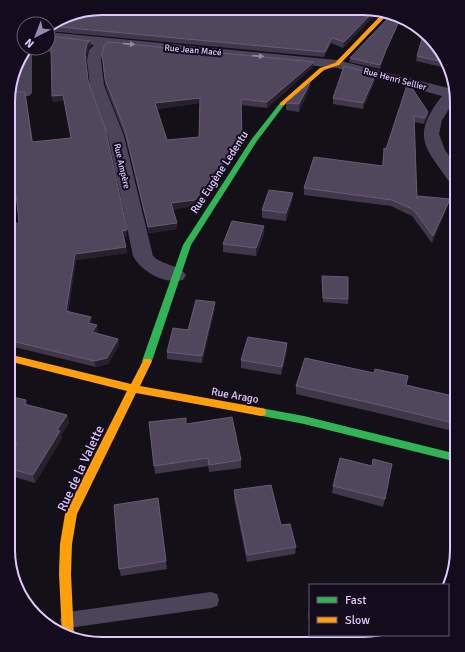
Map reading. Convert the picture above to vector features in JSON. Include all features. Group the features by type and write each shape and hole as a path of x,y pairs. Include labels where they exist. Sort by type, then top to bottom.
{"street":[{"name":"Rue Eugène Ledentu","path":"132,388 144,366 187,245 254,140 278,107 322,69 337,64 382,17"},
{"name":"Rue Jean Macé","path":"56,37 337,64"},
{"name":"Rue Ampère","path":"105,41 96,50 94,60 97,85 116,136 143,256 145,262 176,275"},
{"path":"24,93 25,63"},
{"name":"Rue Henri Sellier","path":"337,64 449,91"},
{"path":"450,97 434,122 431,140 450,169"},
{"name":"Rue Arago","path":"15,359 132,388 304,420 450,456"},
{"name":"Rue de la Valette","path":"67,628 64,558 66,536 71,514 132,388"}],"lane":[{"path":"67,628 211,600"}],"building":[{"path":"96,15 370,16 344,42 332,38 325,52 58,27 74,20"},
{"path":"388,19 398,23 380,65 350,58"},
{"path":"56,37 90,41 87,44 85,54 88,80 106,131 127,230 122,231 126,247 75,254 66,311 91,317 88,323 97,325 92,332 118,339 107,358 94,361 15,342 15,223 19,223 15,184 16,91 25,92 32,142 71,138 63,95 52,96 51,56 56,56"},
{"path":"422,39 439,61 417,56"},
{"path":"108,42 314,62 267,102 241,99 242,137 195,200 171,203 177,223 148,227 125,130 105,79 102,54 104,46","holes":["200,98 199,137 167,140 155,103"]},
{"path":"344,66 376,74 363,103 333,98"},
{"path":"408,82 412,83 412,88 428,112 425,118 414,116 417,199 418,196 450,199 433,236 414,210 392,200 304,188 314,157 383,166 384,148 386,149"},
{"path":"310,83 299,104 286,103"},
{"path":"269,190 293,193 286,213 262,210"},
{"path":"232,221 264,226 256,248 223,244"},
{"path":"322,276 348,277 348,299 323,298"},
{"path":"196,300 215,302 202,356 167,352 173,328 188,330"},
{"path":"248,337 287,343 282,367 241,360"},
{"path":"305,358 374,373 375,369 408,376 406,385 450,395 450,422 384,406 296,386"},
{"path":"15,398 26,400 24,404 67,415 57,430 60,431 33,475 15,470 15,446 17,443 15,442"},
{"path":"232,417 241,460 209,465 208,458 154,466 149,422 186,418 186,424"},
{"path":"340,458 372,466 373,459 392,464 385,499 333,486"},
{"path":"271,485 281,525 290,524 296,547 247,555 234,490"},
{"path":"158,498 166,561 119,569 114,505"},
{"path":"315,636 362,637 315,637"}],"traffic: fast":[{"path":"147,361 187,245 254,140 282,104"},
{"path":"261,412 304,420 450,456"}],"traffic: slow":[{"path":"282,104 322,69 337,64 382,17"},
{"path":"15,359 132,388 261,412"},
{"path":"68,629 65,574 66,544 71,514 147,361"}]}
